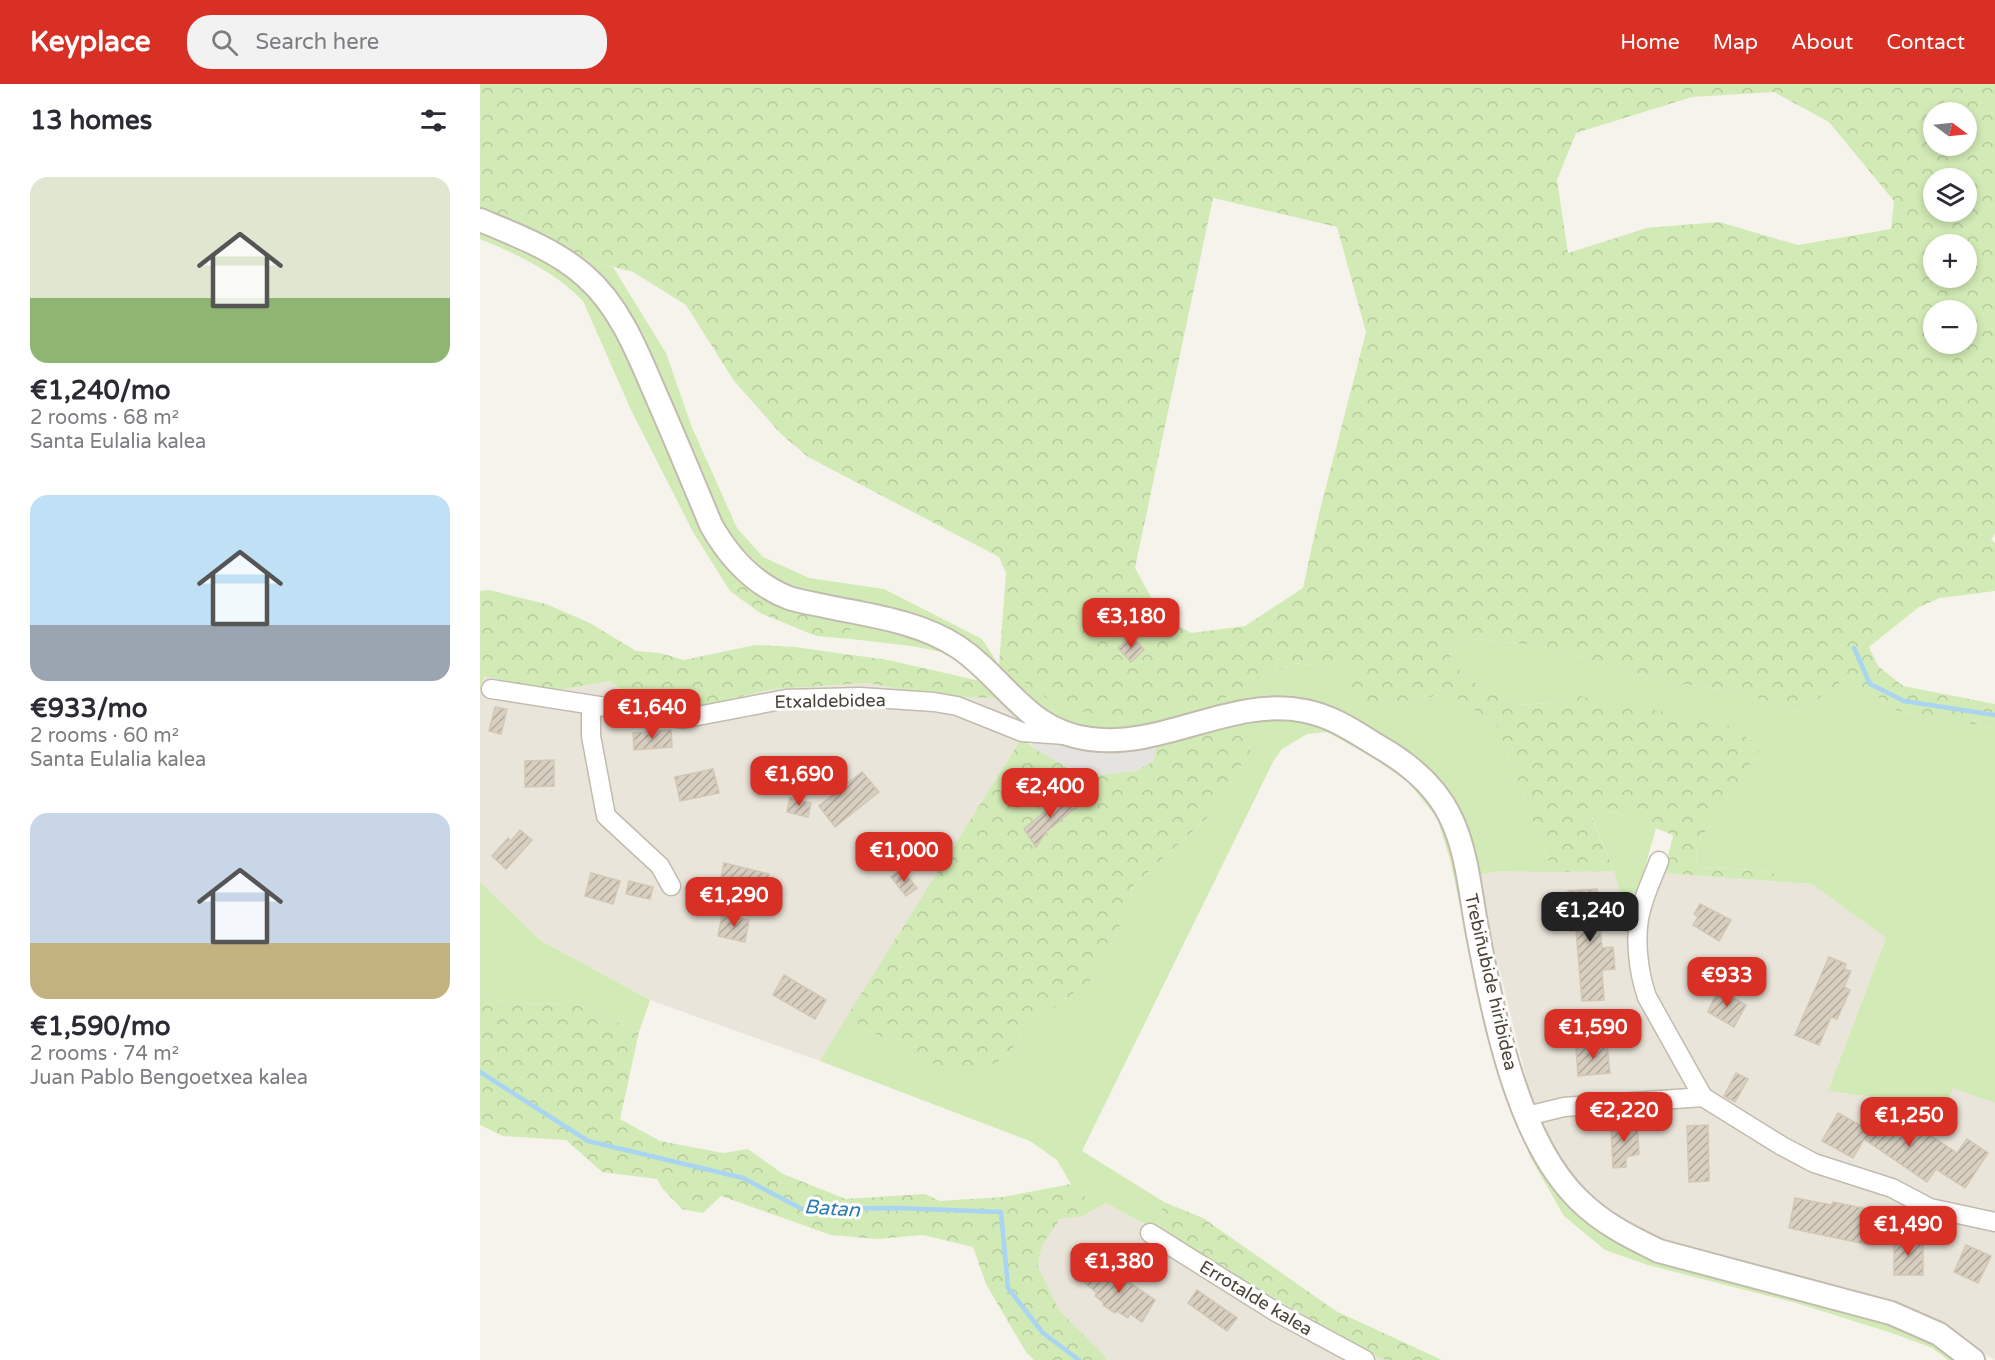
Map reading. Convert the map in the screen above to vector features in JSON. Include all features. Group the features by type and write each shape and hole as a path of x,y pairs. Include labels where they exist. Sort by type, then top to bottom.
{"street":[{"path":"480,220 516,235 567,262 601,292 638,354 711,525 738,564 772,590 791,599 884,618 914,626 938,636 960,648 1030,713 1067,735"},
{"name":"Etxaldebidea","path":"491,689 682,719 786,699 860,697 934,702 957,706 1022,732 1067,735"},
{"path":"591,705 591,736 606,816 660,866 671,886"},
{"name":"Trebiñubide hiribidea","path":"1067,735 1093,740 1138,738 1247,711 1287,708 1306,711 1340,723 1401,760 1431,786 1452,818 1462,849 1497,1026 1511,1072 1527,1116 1549,1162 1579,1200 1604,1221 1659,1251 1892,1313 1939,1334 1973,1360"},
{"path":"1659,861 1641,910 1638,934 1642,985 1702,1097 1814,1163 1892,1188 1930,1208 1995,1222"},
{"path":"1527,1116 1564,1107 1702,1097"},
{"name":"Errotalde kalea","path":"1150,1233 1276,1312 1365,1360"}],"shaded area":[{"path":"483,675 554,691 610,681 627,695 705,706 774,689 868,683 939,697 1002,698 1030,724 820,1061 650,1000 540,940 480,882 480,690"},
{"path":"1034,739 1053,740 1067,747 1122,748 1157,744 1154,761 1137,771 1094,776 1062,764 1031,747"},
{"path":"1502,871 1614,871 1621,896 1638,892 1664,873 1812,884 1886,938 1828,1091 1895,1100 1940,1121 1953,1087 1995,1103 1995,1360 1917,1314 1677,1248 1627,1228 1584,1196 1545,1143 1527,1081 1476,875"},
{"path":"1106,1203 1207,1260 1307,1324 1386,1360 1106,1360 1105,1356 1059,1310 1038,1266 1042,1245 1060,1218 1083,1216"}],"green space":[{"path":"480,84 1995,84 1995,533 1991,540 1995,543 1995,591 1940,598 1919,607 1869,647 1878,666 1903,686 1995,704 1995,728 1897,711 1871,692 1844,679 1804,710 1791,711 1743,692 1667,682 1540,646 1478,639 1450,643 1451,662 1470,680 1517,705 1553,703 1574,695 1724,723 1762,747 1696,845 1697,867 1771,871 1783,882 1664,873 1673,835 1613,811 1592,818 1614,871 1553,872 1496,724 1448,693 1405,703 1349,702 1351,669 1293,663 1215,703 1129,716 1065,711 999,665 1006,573 999,557 808,457 781,434 734,381 686,305 633,272 572,256 480,211","holes":["1774,92 1829,122 1894,201 1891,229 1798,245 1719,222 1647,228 1568,253 1557,180 1576,133 1692,97","1213,198 1337,227 1366,332 1319,514 1303,588 1245,626 1191,633 1161,615 1135,568"]},
{"path":"480,228 544,258 580,280 608,310 742,580 730,591 693,532 631,410 583,301 560,281 535,265 480,239"},
{"path":"572,256 613,267 666,353 691,425 737,528 763,557 809,578 884,589 982,639 999,665 1215,703 1293,663 1352,669 1349,701 1405,703 1448,693 1496,724 1553,872 1502,871 1476,875 1464,827 1450,793 1420,762 1309,704 1135,730 1090,730 1056,720 1030,703 985,658 782,587 747,562 728,538"},
{"path":"742,580 850,618 851,639 816,636 760,613 730,591"},
{"path":"489,590 546,604 590,623 636,651 660,653 684,660 755,645 795,647 888,660 989,683 1002,698 939,697 868,683 774,689 677,712 627,695 610,681 554,691 484,676 480,690 480,591"},
{"path":"850,618 911,632 956,655 912,646 851,639"},
{"path":"1478,639 1540,646 1667,682 1743,692 1791,711 1804,710 1844,679 1871,692 1897,711 1995,728 1995,1103 1953,1088 1941,1121 1895,1100 1828,1091 1886,938 1812,884 1783,882 1771,871 1697,867 1696,845 1762,747 1574,695 1553,703 1517,705 1470,680 1451,662 1450,643"},
{"path":"1281,716 1311,719 1416,780 1441,813 1454,845 1494,1035 1585,1218 1878,1315 1937,1342 1963,1360 1948,1360 1932,1348 1892,1333 1796,1303 1648,1265 1605,1250 1564,1216 1530,1157 1487,1036 1450,859 1437,818 1409,783 1372,757 1327,732 1307,734 1282,749 1274,760 1082,1151 1164,1202 1157,1231 1106,1203 1097,1208 1071,1184 1057,1160 1030,1141 820,1061 846,1018 921,1058 1005,1057 1032,1025 1092,979 1118,931 1134,885 1210,815 1251,750 1233,725"},
{"path":"1233,725 1251,750 1210,815 1134,885 1118,931 1092,979 1032,1025 1005,1057 968,1079 921,1058 846,1018 1021,739 1072,770 1101,772 1144,754 1172,738"},
{"path":"1613,811 1656,828 1638,892 1621,896 1614,871 1592,817"},
{"path":"480,882 540,940 650,1000 639,1032 575,1004 511,1003 480,997"},
{"path":"480,997 511,1003 575,1004 639,1032 620,1119 660,1141 723,1153 748,1149 783,1174 846,1199 925,1194 940,1201 1003,1197 1071,1184 1097,1208 1083,1216 1060,1219 1042,1245 1038,1266 1059,1310 1105,1356 1106,1360 1034,1360 1026,1352 986,1284 973,1247 923,1235 876,1239 831,1235 721,1196 703,1213 682,1209 662,1188 657,1179 602,1172 566,1140 503,1136 480,1125"},
{"path":"1164,1202 1203,1218 1336,1311 1442,1360 1386,1360 1377,1357 1157,1231"}],"building":[{"path":"1132,636 1144,650 1131,662 1118,648"},
{"path":"495,707 507,709 501,734 489,731"},
{"path":"671,730 672,747 634,750 633,733"},
{"path":"554,760 554,786 525,787 525,761"},
{"path":"713,769 719,793 680,801 675,777"},
{"path":"862,772 879,792 835,827 819,806"},
{"path":"1067,793 1078,806 1046,832 1036,847 1024,829"},
{"path":"790,798 811,803 808,817 787,812"},
{"path":"520,830 532,840 506,869 492,856 508,838 511,841"},
{"path":"724,863 769,874 766,888 721,877"},
{"path":"901,869 917,888 906,896 891,877"},
{"path":"591,873 620,881 613,904 585,896"},
{"path":"629,881 653,887 650,899 626,894"},
{"path":"1597,889 1602,948 1613,947 1615,969 1602,970 1604,1000 1582,1001 1576,930 1571,931 1568,891"},
{"path":"1700,904 1731,920 1719,941 1693,925 1698,917 1694,914"},
{"path":"722,915 749,920 745,942 718,936"},
{"path":"1829,957 1846,964 1844,969 1851,971 1844,987 1850,990 1837,1019 1831,1017 1819,1045 1795,1035"},
{"path":"784,975 826,1000 815,1019 773,995"},
{"path":"1718,989 1746,1005 1734,1027 1708,1012"},
{"path":"1607,1044 1610,1073 1578,1076 1576,1047"},
{"path":"1736,1073 1748,1079 1735,1102 1724,1096"},
{"path":"1896,1112 1957,1153 1967,1139 1988,1153 1965,1188 1936,1169 1927,1182 1864,1139 1853,1158 1822,1141 1838,1113 1880,1136"},
{"path":"1637,1122 1639,1154 1626,1157 1626,1167 1613,1168 1611,1126"},
{"path":"1708,1125 1709,1181 1689,1182 1687,1126"},
{"path":"1795,1198 1832,1205 1833,1202 1873,1210 1866,1244 1789,1228"},
{"path":"1894,1238 1923,1239 1923,1275 1894,1275"},
{"path":"1966,1245 1991,1256 1978,1283 1954,1272"},
{"path":"1101,1263 1155,1300 1142,1322 1130,1314 1128,1318 1117,1311 1115,1313 1103,1305 1104,1303 1095,1296 1097,1293 1085,1283"},
{"path":"1197,1290 1237,1318 1227,1331 1188,1303"}],"waterway":[{"path":"1854,648 1870,684 1904,701 1995,715"},
{"name":"Batan","path":"480,1072 588,1141 743,1178 802,1209 896,1208 1001,1212 1008,1288 1043,1333 1079,1360"}]}
